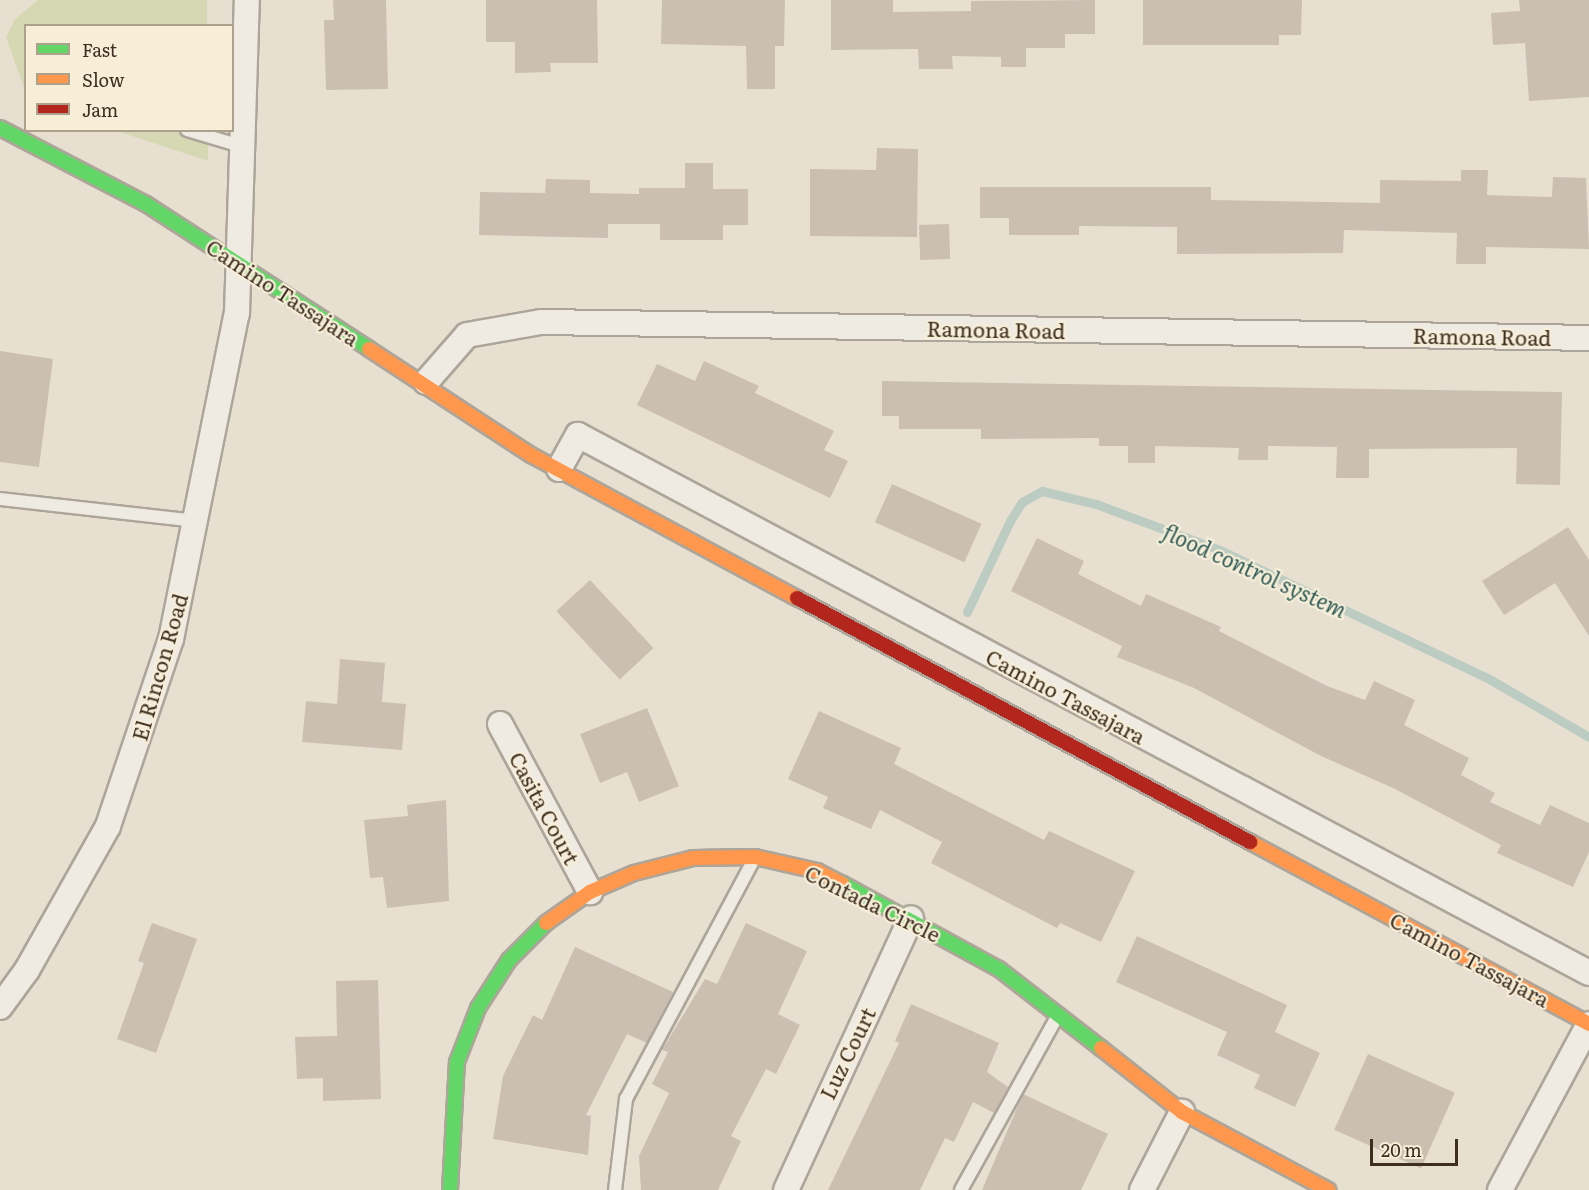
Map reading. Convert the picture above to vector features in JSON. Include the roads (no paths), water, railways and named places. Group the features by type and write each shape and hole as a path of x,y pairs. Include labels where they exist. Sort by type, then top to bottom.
{"street":[{"name":"El Rincon Road","path":"0,1007 27,970 108,826 171,639 237,313 235,261 247,0"},
{"name":"Camino Tassajara","path":"0,128 146,204 559,469 1589,1024"},
{"name":"Ramona Road","path":"426,382 467,335 541,322 1589,338"},
{"name":"Camino Tassajara","path":"559,469 578,435 1589,973"},
{"name":"Casita Court","path":"501,724 590,892"},
{"name":"Contada Circle","path":"450,1190 452,1095 465,1035 509,960 546,923 590,892 634,873 693,858 755,857 817,871 912,918 999,969 1182,1112 1321,1188"},
{"name":"Luz Court","path":"786,1190 912,918"},
{"path":"1500,1190 1589,1024"},
{"path":"1142,1190 1182,1112"}],"lane":[{"path":"194,132 241,146"},
{"path":"0,499 195,521"},
{"path":"615,1190 626,1099 755,857"},
{"path":"961,1190 1058,1014"}],"waterway":[{"name":"flood control system","path":"967,612 1010,521 1022,502 1042,491 1096,504 1220,550 1491,680 1589,737"}]}
